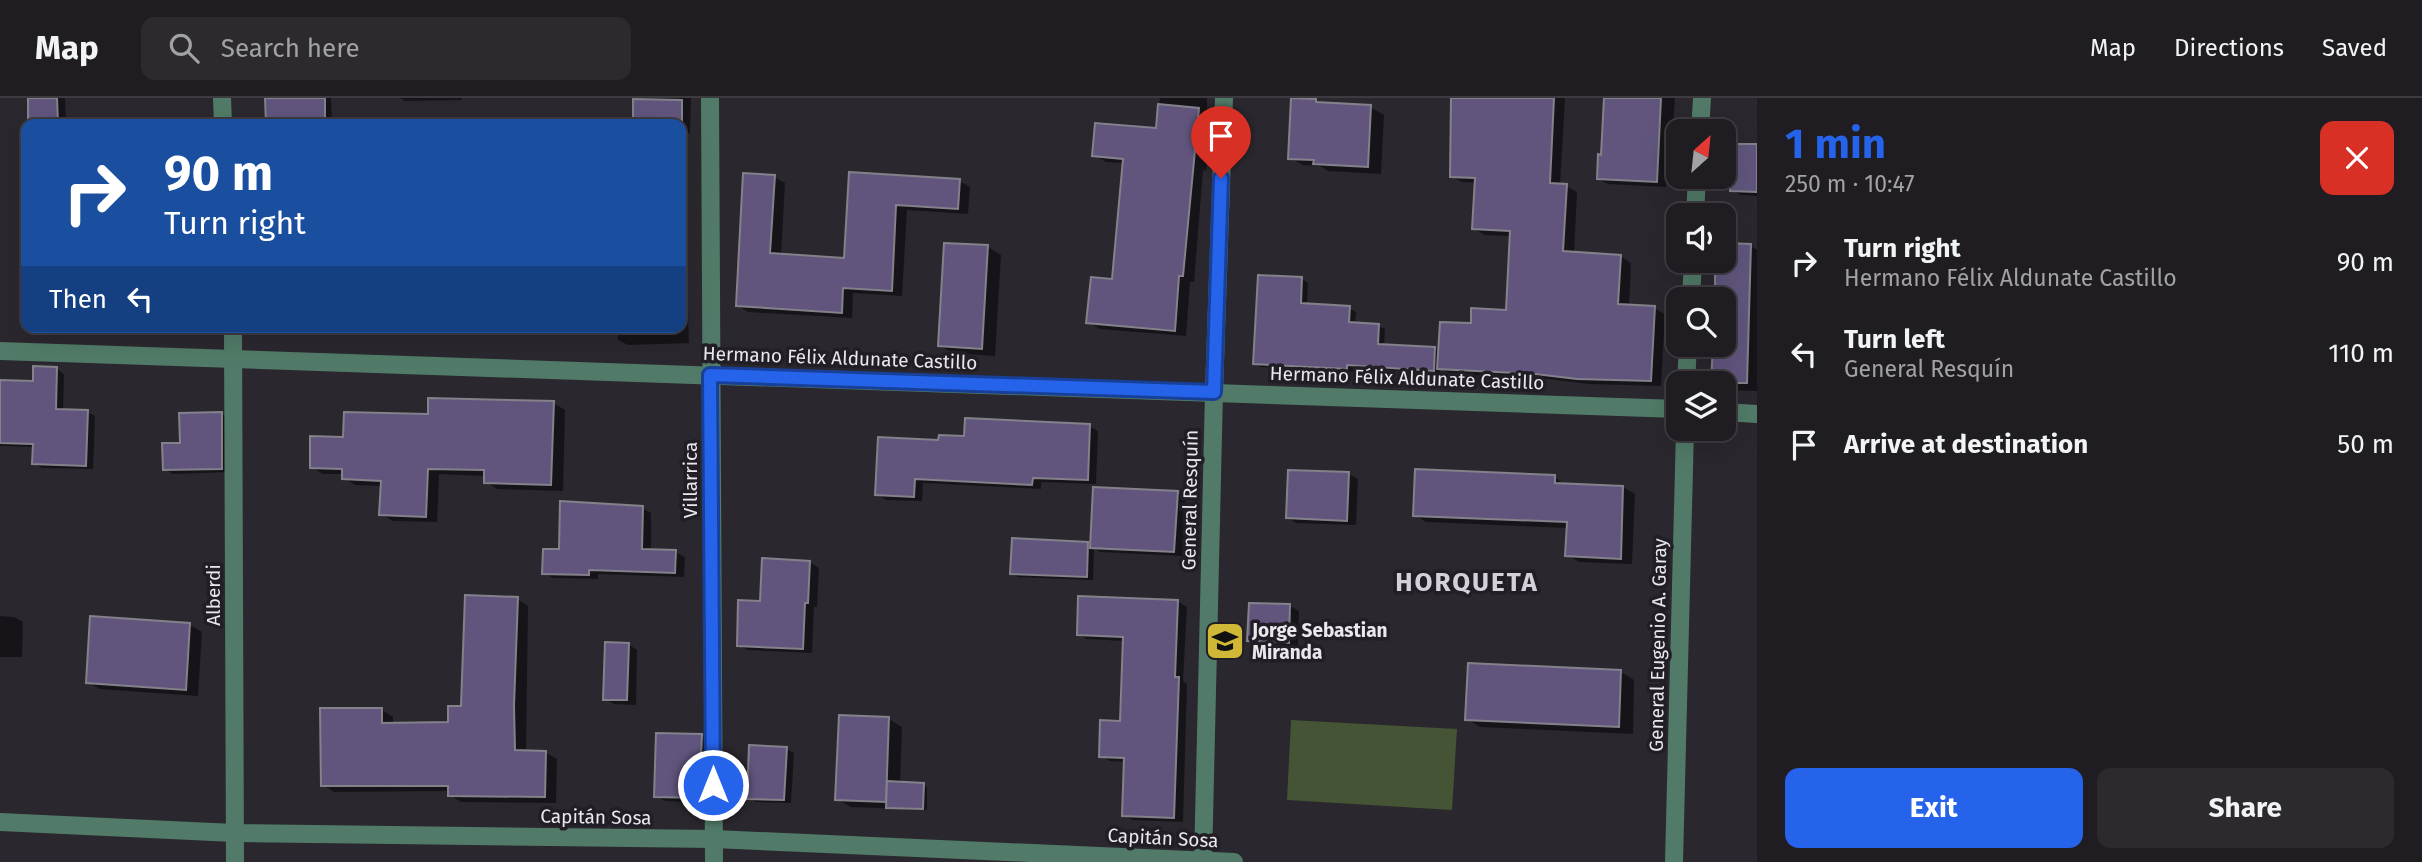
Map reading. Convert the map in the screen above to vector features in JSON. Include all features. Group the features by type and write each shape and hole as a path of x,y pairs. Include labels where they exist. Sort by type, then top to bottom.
{"street":[{"path":"222,98 223,119"},
{"name":"Villarrica","path":"710,98 714,862"},
{"name":"General Resquín","path":"1203,861 1224,98"},
{"path":"1701,119 1702,98"},
{"name":"Alberdi","path":"233,333 236,862"},
{"name":"Hermano Félix Aldunate Castillo","path":"0,351 1666,409"},
{"path":"1736,413 1757,414"},
{"name":"General Eugenio A. Garay","path":"1674,862 1685,441"},
{"name":"Capitán Sosa","path":"0,822 234,833 714,839 1234,862"}],"green space":[{"path":"1291,720 1457,729 1452,810 1287,800"}],"building":[{"path":"28,98 57,98 58,119 28,119"},
{"path":"265,98 325,98 325,119 266,119"},
{"path":"1291,98 1371,105 1368,167 1313,164 1314,160 1288,159"},
{"path":"1451,98 1554,98 1550,183 1567,184 1563,251 1621,255 1618,304 1655,306 1651,381 1577,379 1437,369 1440,322 1471,323 1471,308 1506,310 1510,231 1472,229 1475,178 1450,177"},
{"path":"1604,98 1661,98 1657,182 1597,179"},
{"path":"633,99 682,100 682,119 633,119"},
{"path":"1158,104 1199,108 1175,331 1086,323 1091,277 1112,279 1123,159 1092,156 1095,123 1156,128"},
{"path":"1736,144 1757,144 1757,192 1730,191 1736,189"},
{"path":"849,172 960,179 958,209 896,205 892,291 843,288 842,313 736,306 743,173 775,175 770,253 844,258"},
{"path":"944,243 988,245 982,349 938,346"},
{"path":"1736,243 1751,244 1747,383 1736,383 1736,371 1712,371 1712,357 1736,357 1736,287 1715,287 1715,273 1736,273"},
{"path":"1258,275 1302,277 1301,303 1350,306 1349,322 1379,324 1378,344 1435,347 1434,371 1347,365 1347,369 1253,364"},
{"path":"33,366 57,367 56,409 88,410 86,466 32,464 33,444 0,443 0,380 33,381"},
{"path":"428,398 554,401 551,485 484,483 484,470 428,469 426,517 379,515 381,481 342,479 342,469 310,468 310,436 343,437 344,412 428,414"},
{"path":"222,412 222,469 163,470 162,443 180,443 179,413"},
{"path":"965,418 1090,424 1088,480 1033,478 1032,485 915,479 914,497 875,495 878,437 938,440 939,435 964,436"},
{"path":"1415,469 1555,475 1555,483 1623,486 1621,559 1565,556 1567,522 1413,516"},
{"path":"1288,470 1349,472 1347,521 1286,518"},
{"path":"1093,487 1178,491 1174,552 1090,548"},
{"path":"560,501 643,506 642,549 676,550 675,573 589,570 589,575 542,574 543,549 559,549"},
{"path":"1012,538 1088,542 1087,577 1010,574"},
{"path":"762,558 810,561 803,649 737,646 738,600 760,601"},
{"path":"465,595 518,597 515,750 546,751 545,797 448,796 448,786 321,786 320,708 382,708 382,723 448,722 448,706 461,706"},
{"path":"1078,596 1178,600 1175,677 1179,677 1174,818 1122,816 1124,758 1099,757 1100,720 1120,721 1123,637 1077,635"},
{"path":"1249,603 1290,604 1289,643 1247,641"},
{"path":"90,616 190,623 186,690 86,683"},
{"path":"605,642 629,643 627,700 603,700"},
{"path":"1468,663 1621,670 1619,727 1465,720"},
{"path":"839,715 889,717 886,802 835,800"},
{"path":"656,733 702,734 699,798 654,797"},
{"path":"749,745 787,747 784,800 747,799"},
{"path":"887,781 924,783 923,809 886,808"}],"place":[{"name":"Jorge Sebastian Miranda","path":"1225,641"}],"district":[{"name":"HORQUETA","path":"1467,582"}],"route":[{"path":"713,785 710,375 1214,392 1221,178"}]}
